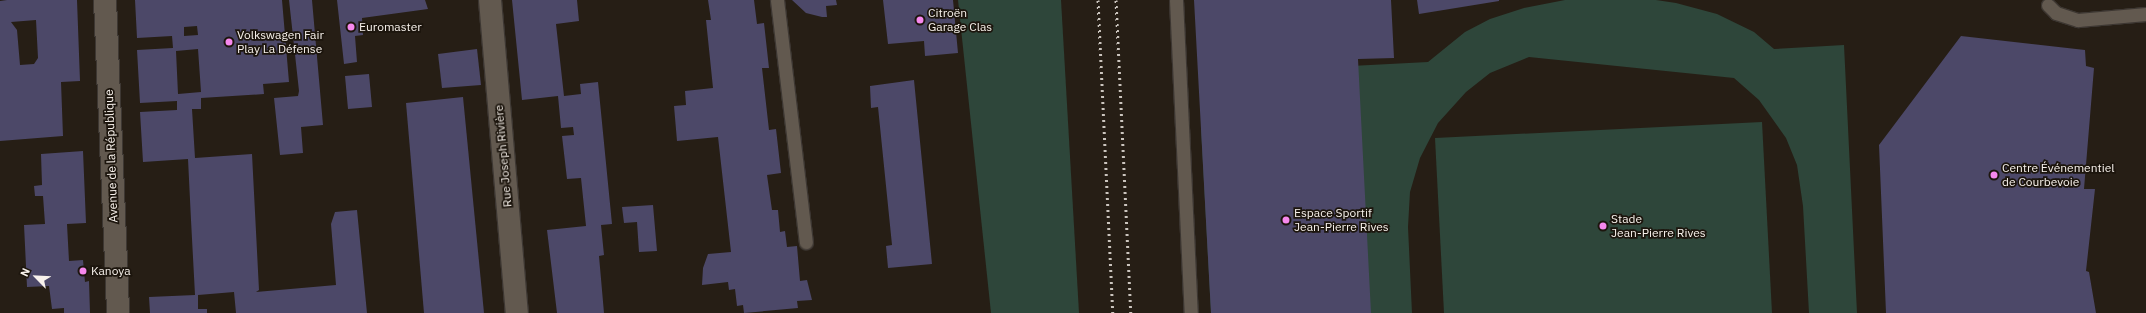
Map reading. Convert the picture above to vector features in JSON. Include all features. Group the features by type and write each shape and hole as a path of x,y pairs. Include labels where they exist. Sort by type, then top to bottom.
{"street":[{"name":"Avenue de la République","path":"105,0 118,313"},
{"name":"Rue Joseph Rivière","path":"490,0 517,313"}],"lane":[{"path":"777,0 806,242"},
{"path":"1176,0 1191,313"},
{"path":"2048,5 2056,13 2078,20 2146,14"}],"green space":[{"path":"958,0 1061,0 1079,313 991,313"},
{"path":"1565,0 1656,0 1676,3 1717,14 1754,32 1774,49 1844,45 1857,313 1809,313 1803,206 1797,165 1786,138 1759,100 1734,78 1529,57 1490,73 1466,92 1438,123 1420,158 1410,192 1408,227 1412,313 1211,313 1201,128 1351,66 1428,62 1465,32 1490,19 1524,8"},
{"name":"Stade Jean-Pierre Rives","path":"1762,122 1772,313 1444,313 1435,138"}],"building":[{"path":"77,0 80,81 61,82 63,136 0,141 0,1","holes":["36,20 38,58 34,64 20,65 17,30 11,22"]},
{"path":"135,0 282,0 289,82 263,84 264,94 201,98 201,109 192,109 195,158 252,154 259,290 256,292 336,285 331,224 335,212 357,210 367,313 236,313 234,292 198,295 198,309 207,309 207,313 150,313 149,297 195,295 188,159 143,162 140,112 177,110 177,101 140,103 137,50 173,48 172,36 137,38","holes":["197,26 198,35 184,36 184,27","198,49 201,92 178,94 176,51"]},
{"path":"289,0 312,0 323,125 301,127 303,153 280,155 274,98 298,96 299,91"},
{"name":"Euromaster","path":"337,0 425,0 428,9 362,18 363,35 355,36 357,62 344,64"},
{"path":"512,0 577,0 579,21 556,24 564,96 581,94 580,84 598,82 612,224 601,225 604,255 599,256 604,313 557,313 547,230 586,226 581,178 567,179 562,136 574,135 573,127 561,128 558,96 522,100"},
{"path":"708,0 754,0 757,24 764,23 769,68 762,68 769,130 776,129 781,173 767,175 772,210 778,210 780,232 785,231 787,247 797,246 800,281 807,280 812,300 797,301 798,308 744,313 743,305 737,306 735,289 729,290 728,282 702,285 703,268 708,254 731,252 718,137 677,141 674,106 686,105 685,91 713,88 706,20 711,20"},
{"path":"792,0 836,0 837,5 826,6 827,17 822,17 806,13"},
{"name":"Citroën Garage Clas","path":"883,0 953,0 958,53 925,56 924,41 888,44"},
{"name":"Espace Sportif Jean-Pierre Rives","path":"1194,0 1391,0 1394,58 1358,59 1371,313 1211,313"},
{"path":"1417,0 1499,0 1499,1 1419,14"},
{"name":"Centre Événementiel de Courbevoie","path":"1961,36 2085,50 2086,66 2094,68 2084,189 2095,189 2086,271 2089,272 2096,313 1886,313 1879,145"},
{"path":"477,49 481,85 442,88 438,54"},
{"path":"369,74 372,107 348,109 345,76"},
{"path":"914,80 932,264 888,268 886,246 892,245 878,107 871,108 870,86"},
{"path":"463,97 484,313 424,313 406,103"},
{"path":"83,151 86,223 67,224 69,261 83,260 85,282 89,281 90,313 64,313 64,308 52,309 49,286 27,287 24,225 45,224 43,196 35,196 34,186 42,185 41,154"},
{"path":"653,205 657,251 639,252 637,222 624,223 622,207"}],"railway":[{"path":"1098,0 1113,313"},
{"path":"1116,0 1131,313"}],"place":[{"name":"Citroën Garage Clas","path":"920,20"},
{"name":"Euromaster","path":"351,27"},
{"name":"Volkswagen Fair Play La Défense","path":"229,42"},
{"name":"Centre Événementiel de Courbevoie","path":"1994,175"},
{"name":"Espace Sportif Jean-Pierre Rives","path":"1286,220"},
{"name":"Stade Jean-Pierre Rives","path":"1603,226"},
{"name":"Kanoya","path":"83,271"}]}
